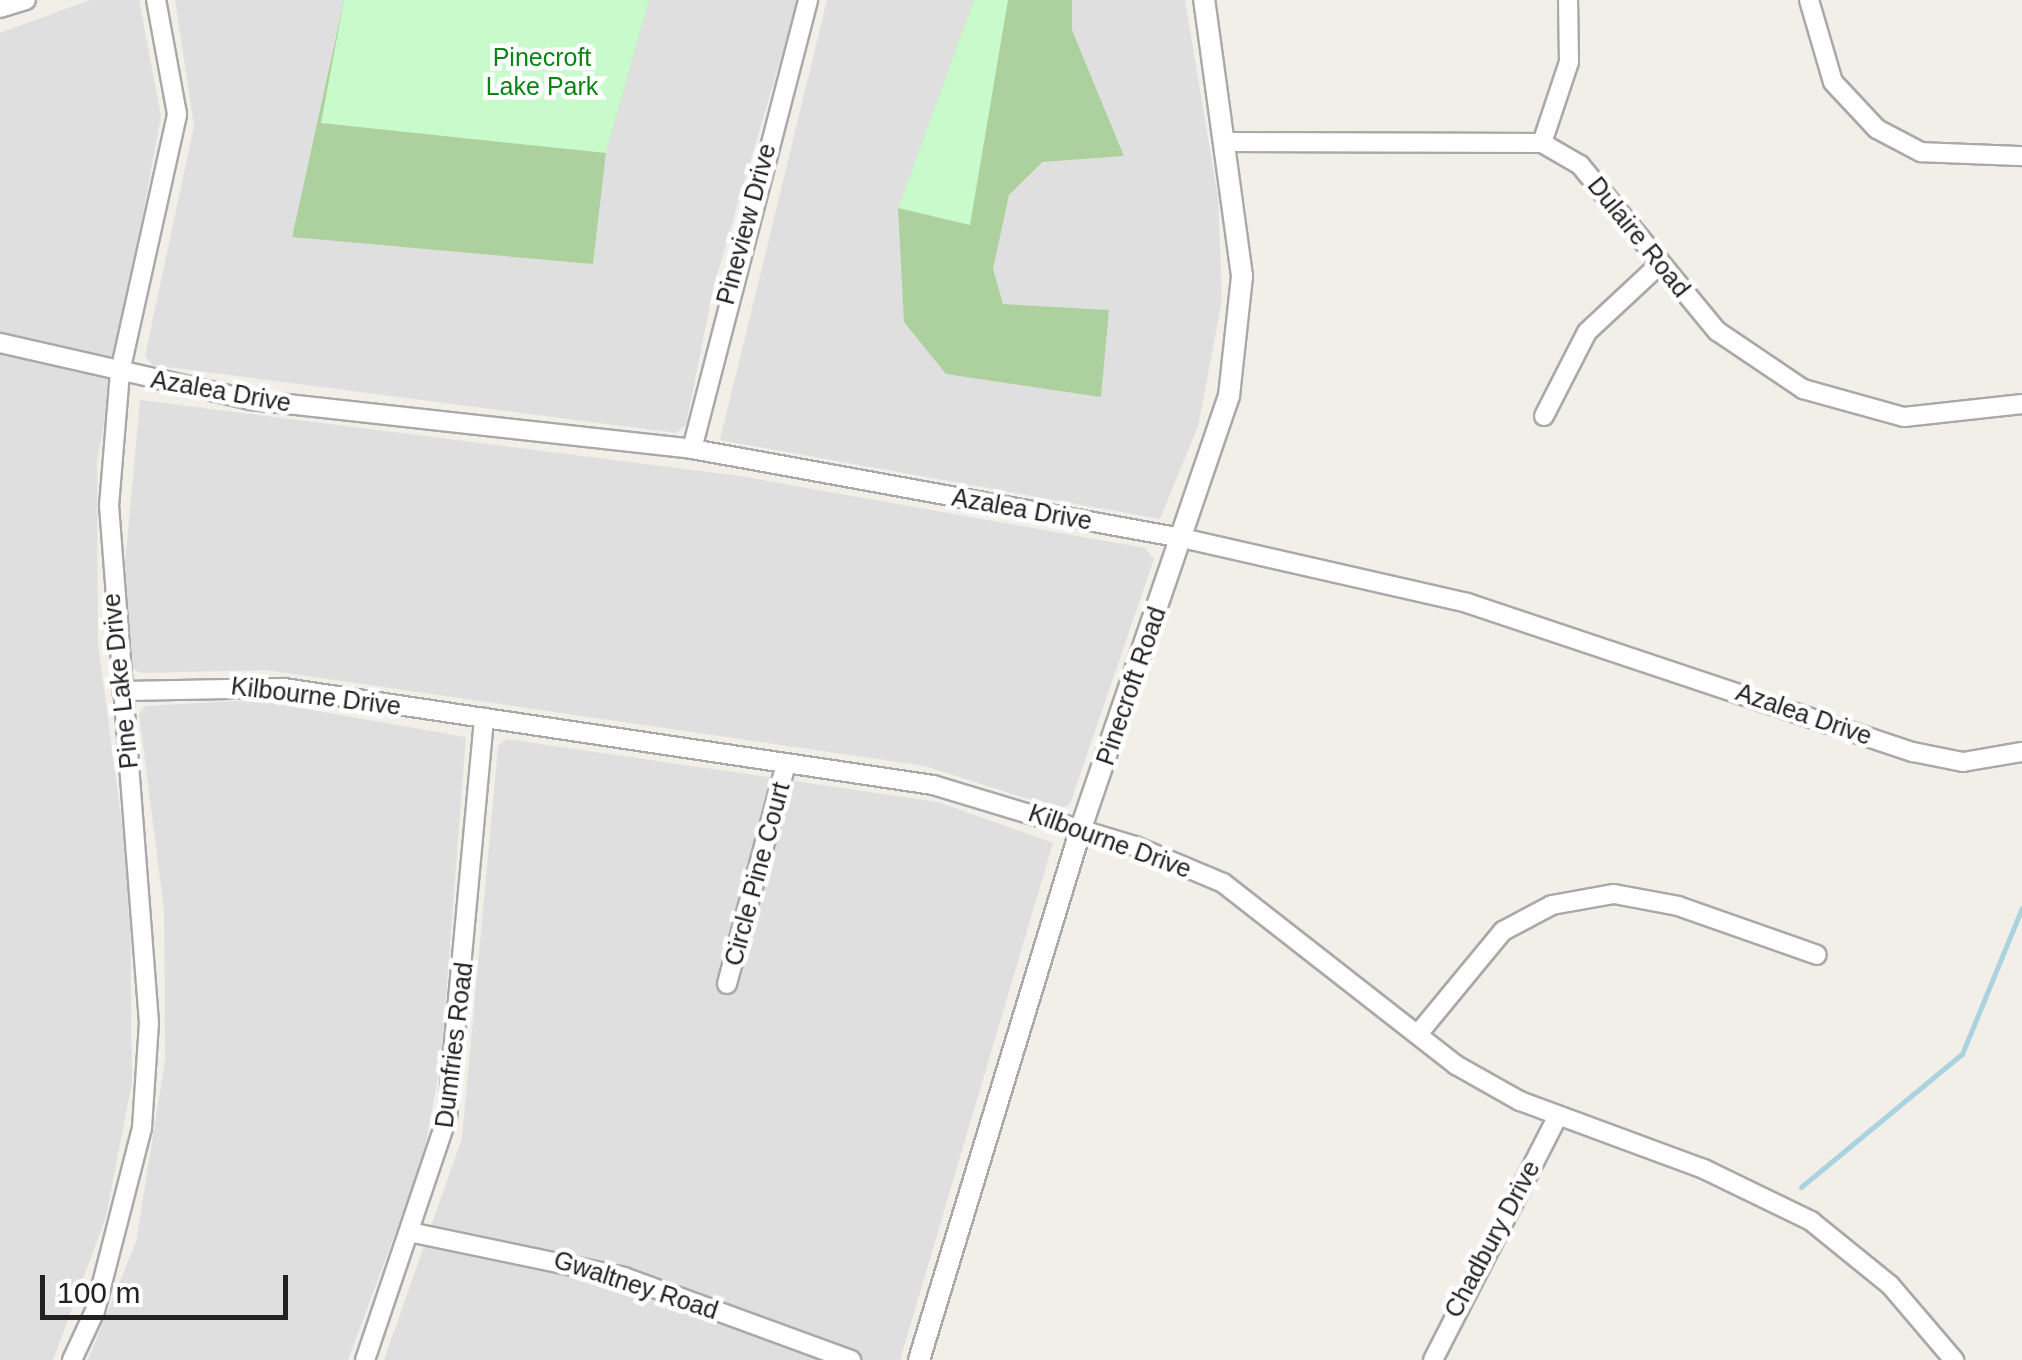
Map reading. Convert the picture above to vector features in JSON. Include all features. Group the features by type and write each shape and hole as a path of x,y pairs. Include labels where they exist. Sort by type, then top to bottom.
{"street":[{"path":"0,8 26,0"},
{"name":"Pine Lake Drive","path":"72,1360 95,1311 142,1128 148,960 109,581 120,372 176,114 156,0"},
{"name":"Pineview Drive","path":"692,449 808,0"},
{"name":"Pinecroft Road","path":"920,1360 1081,828 1182,538 1240,332 1229,142 1204,0"},
{"path":"1229,142 1542,143 1569,62 1568,0"},
{"path":"1809,0 1833,82 1876,129 1921,152 2022,156"},
{"name":"Dulaire Road","path":"1542,143 1580,165 1660,264 1752,362 1852,409 1904,417 2022,404"},
{"path":"1544,416 1586,332 1660,264"},
{"name":"Azalea Drive","path":"0,343 251,400 692,449 1182,538 1467,603 1913,752 1963,762 2022,752"},
{"name":"Kilbourne Drive","path":"122,691 246,685 484,718 934,785 1081,828 1223,884 1418,1034 1556,1120 1704,1169 1810,1221 1890,1285 1954,1360"},
{"name":"Dumfries Road","path":"365,1360 414,1233 447,1118 484,718"},
{"name":"Circle Pine Court","path":"728,984 786,764"},
{"path":"1418,1034 1503,930 1552,905 1614,894 1678,906 1817,955"},
{"name":"Chadbury Drive","path":"1433,1360 1556,1120"},
{"name":"Gwaltney Road","path":"414,1233 624,1277 851,1360"}],"shaded area":[{"path":"90,0 139,0 161,116 97,462 98,643 130,885 132,1082 106,1217 53,1360 0,1360 0,33"},
{"path":"175,0 344,0 292,236 593,263 606,153 649,0 798,0 714,285 686,425 676,433 152,365 145,356 194,126"},
{"path":"827,0 974,0 898,207 1101,397 1108,310 1003,304 992,269 1009,195 1044,162 1124,156 1072,30 1072,0 1185,0 1218,198 1222,300 1198,426 1160,519 720,440"},
{"path":"140,400 740,476 1145,548 1154,559 1070,804 1059,809 925,766 266,670 141,673 133,669 125,564"},
{"path":"254,700 466,737 441,1062 423,1158 348,1360 88,1360 136,1242 165,1060 164,910 139,714 145,706"},
{"path":"507,739 938,802 1053,843 900,1360 384,1360 462,1138 498,746"}],"green space":[{"path":"344,0 649,0 606,153 593,264 292,237"},
{"name":"Pinecroft Lake Park","path":"344,0 649,0 606,153 321,123"},
{"path":"974,0 1072,0 1072,30 1124,156 1043,162 1009,195 993,269 1003,304 1109,310 1101,397 946,374 904,322 898,208"},
{"path":"974,0 1008,0 970,225 898,208"}],"waterway":[{"path":"1801,1187 1962,1054 2022,908"}]}
